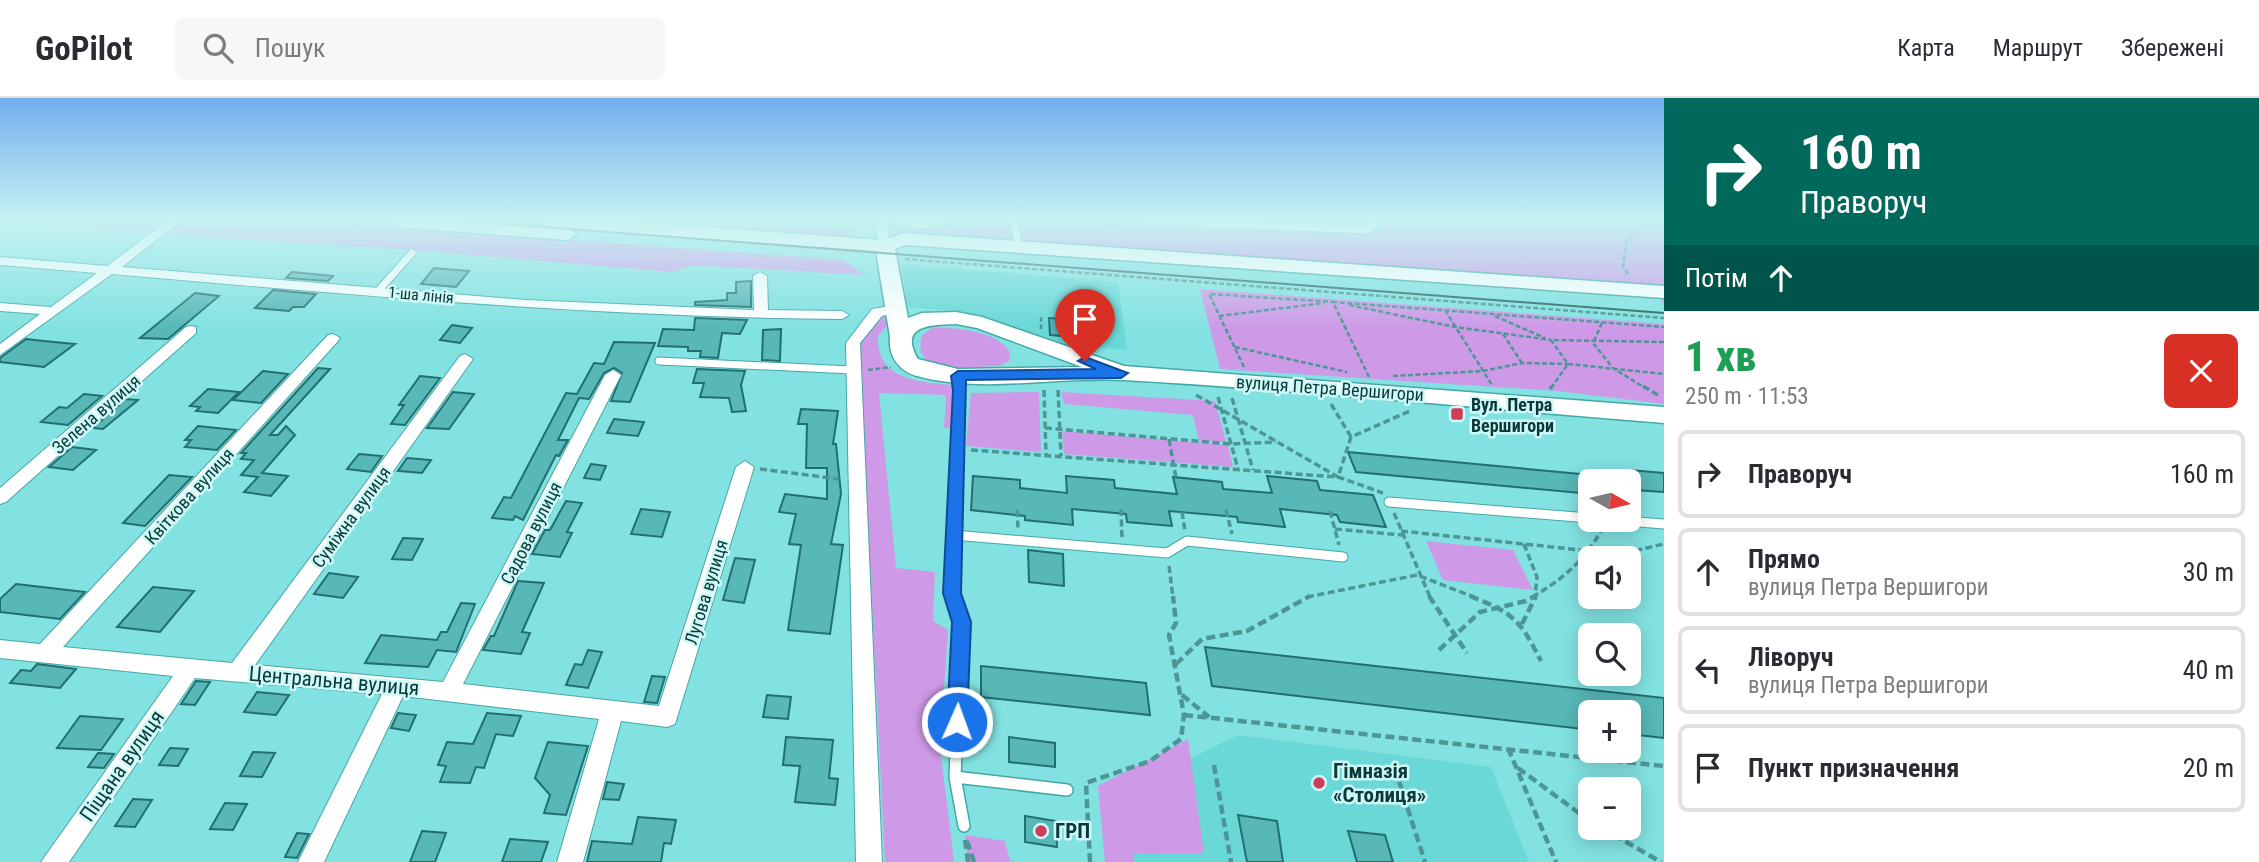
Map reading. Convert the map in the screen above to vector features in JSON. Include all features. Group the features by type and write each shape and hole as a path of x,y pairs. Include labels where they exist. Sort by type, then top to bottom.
{"main road":[{"path":"886,257 889,308 901,337 900,348 909,364"},
{"path":"1158,257 1664,292"},
{"path":"889,308 922,319"},
{"name":"вулиця Петра Вершигори","path":"922,319 956,318 982,323 1121,373"},
{"path":"901,337 911,325 922,319"},
{"path":"1038,382 1048,363 1039,345"},
{"name":"вулиця Петра Вершигори","path":"909,364 922,370 958,376 1038,382 1121,373 1658,406"}],"street":[{"path":"0,351 127,257"},
{"name":"1-ша лінія","path":"0,261 626,311 842,315"},
{"path":"760,276 761,314"},
{"path":"0,307 52,311"},
{"path":"869,862 859,480 852,370 853,343 889,308"},
{"name":"Зелена вулиця","path":"0,498 191,330"},
{"name":"Квіткова вулиця","path":"45,653 333,338"},
{"name":"Суміжна вулиця","path":"237,673 465,359"},
{"name":"Садова вулиця","path":"449,691 613,375"},
{"name":"Лугова вулиця","path":"667,717 745,467"},
{"name":"Центральна вулиця","path":"0,649 190,669 449,691 667,717"},
{"name":"Піщана вулиця","path":"54,862 190,669"},
{"path":"312,862 397,686"},
{"path":"570,862 613,710"}],"lane":[{"path":"378,291 409,257"},
{"path":"659,361 852,370"},
{"path":"958,376 961,390 952,593 961,622 955,776 964,826"},
{"path":"1389,502 1578,519"},
{"path":"1642,523 1664,524"},
{"path":"953,535 1167,553 1187,541 1343,557"},
{"path":"955,776 1067,790"}],"path":[{"path":"941,257 1664,318"},
{"path":"1624,257 1623,266 1639,290"},
{"path":"1244,368 1209,293 1664,327"},
{"path":"1234,347 1370,377 1334,302"},
{"path":"1219,316 1334,302 1455,327 1550,340 1593,343 1664,342"},
{"path":"1445,310 1492,385"},
{"path":"1491,314 1550,340 1568,364"},
{"path":"1593,343 1602,323"},
{"path":"1503,334 1522,363"},
{"path":"1593,343 1613,368 1664,399 1658,406"},
{"path":"1424,381 1382,377 1483,371 1522,363 1568,364 1664,374"},
{"path":"852,370 909,364"},
{"path":"1550,389 1568,364"},
{"path":"1038,382 1046,455"},
{"path":"1478,384 1503,386"},
{"path":"1538,388 1562,390"},
{"path":"1058,390 1061,456"},
{"path":"1196,395 1338,477 1409,502"},
{"path":"1218,397 1238,469"},
{"path":"1232,398 1253,470"},
{"path":"1331,404 1351,437"},
{"path":"1338,477 1351,437 1412,411"},
{"path":"1045,428 1231,444 1276,442"},
{"path":"1168,439 1176,478"},
{"path":"958,449 1338,477"},
{"path":"745,467 859,480"},
{"path":"1389,502 1417,575 1453,636 1468,653"},
{"path":"1121,509 1123,550"},
{"path":"1226,510 1234,546"},
{"path":"1330,511 1343,557"},
{"path":"1335,529 1578,550"},
{"path":"1522,624 1538,594 1540,583 1524,544"},
{"path":"1641,549 1664,544"},
{"path":"1090,862 1086,783 1150,761 1181,739 1184,715 1169,635 1176,624 1167,553"},
{"path":"1439,650 1480,612 1526,601 1560,581 1578,563"},
{"path":"1176,664 1202,639 1247,631 1311,595 1417,575 1499,607 1522,624 1541,661"},
{"path":"1181,694 1210,718"},
{"path":"1184,715 1664,766"},
{"path":"1508,748 1556,862"},
{"path":"1214,765 1231,862"},
{"path":"1516,766 1578,811"},
{"path":"1395,769 1425,862"},
{"path":"968,862 965,835 974,862"},
{"path":"1623,840 1661,862"}],"shaded area":[{"path":"492,257 798,257 843,260 864,275 693,265 673,272"},
{"path":"1232,257 1664,257 1664,305 1648,284"},
{"path":"901,264 1118,282 1127,350 1059,344 964,312 908,307"},
{"path":"1200,289 1664,324 1664,404 1558,391 1220,369"},
{"path":"889,314 894,318 878,336 879,350 884,361 892,370 913,380 952,385 951,428 944,428 946,395 879,393 896,568 935,572 933,621 948,630 940,748 954,862 885,862 856,345 877,318"},
{"path":"932,328 952,328 996,339 1010,352 1009,361 999,366 960,368 934,364 925,358 921,349 922,335"},
{"path":"1039,392 1041,452 966,446 971,393"},
{"path":"1061,392 1215,401 1226,442 1199,441 1193,415 1064,404"},
{"path":"1062,431 1228,445 1233,467 1064,454"},
{"path":"1426,541 1513,550 1533,590 1443,580"},
{"name":"Гімназія «Столиця»","path":"1238,735 1491,767 1529,862 1134,862 1109,799"},
{"path":"1188,739 1204,853 1133,854 1134,862 1105,862 1098,786"},
{"path":"965,835 1005,841 1010,861 1016,862 968,862"}],"building":[{"path":"434,268 469,271 456,287 421,284"},
{"path":"292,272 333,276 328,281 286,278"},
{"path":"751,281 751,307 695,305 695,302 727,300 727,293 736,293 736,282"},
{"path":"273,290 316,294 304,307 293,307 289,311 255,308"},
{"path":"195,293 219,296 168,339 140,338"},
{"path":"695,318 747,320 740,334 722,333 718,358 700,357 701,351 688,351 688,347 658,346 663,329 694,330"},
{"path":"1049,318 1099,322 1101,339 1050,335"},
{"path":"452,325 472,328 460,343 440,340"},
{"path":"781,329 780,361 762,360 763,330"},
{"path":"26,339 75,344 44,367 0,362 0,358"},
{"path":"614,342 655,343 630,402 611,401 622,373 614,368 604,373 589,399 579,398 558,440 568,440 559,456 556,455 523,520 515,516 513,520 492,518 504,497 511,498 566,393 577,394 594,363 604,364"},
{"path":"318,368 330,369 270,435 278,435 286,426 295,435 262,473 288,476 271,496 244,492 258,477 241,475 254,460 241,459 246,453 241,453"},
{"path":"697,369 745,371 741,385 746,411 732,412 729,398 700,397 704,383 693,383"},
{"path":"263,371 288,374 261,403 233,400"},
{"path":"420,376 440,378 405,425 391,424 404,405 399,405"},
{"path":"208,389 239,392 218,413 196,411 200,407 190,406"},
{"path":"453,392 474,394 449,429 427,428"},
{"path":"84,394 102,396 68,425 41,422 59,407 67,408"},
{"path":"126,399 138,400 103,429 93,428"},
{"path":"801,409 838,411 833,444 836,444 841,494 831,544 843,545 830,634 788,630 801,545 789,544 796,514 779,512 785,494 827,499 827,468 806,468 807,424 798,424"},
{"path":"614,419 644,422 638,436 607,433"},
{"path":"198,426 236,430 217,450 185,447 191,440 185,440"},
{"path":"72,447 96,450 73,470 49,467"},
{"path":"1348,452 1578,474 1578,493 1356,472"},
{"path":"359,454 382,456 371,472 347,469"},
{"path":"407,458 431,460 422,473 398,471"},
{"path":"591,464 606,466 600,480 584,478"},
{"path":"1642,471 1664,473 1664,492 1642,491"},
{"path":"169,475 192,477 145,526 123,523"},
{"path":"973,476 1020,480 1020,488 1067,493 1066,476 1114,480 1115,488 1177,494 1173,477 1222,482 1223,489 1272,493 1267,476 1317,481 1320,490 1373,495 1386,527 1340,522 1337,515 1280,509 1285,527 1238,522 1237,517 1169,511 1172,526 1127,522 1126,514 1072,509 1073,525 1025,520 1025,516 971,510"},
{"path":"566,501 582,503 567,532 572,533 560,557 532,554 545,530 550,530"},
{"path":"641,509 670,512 662,537 631,534"},
{"path":"403,538 423,539 412,560 392,559"},
{"path":"1028,550 1063,554 1064,586 1029,582"},
{"path":"735,558 755,560 744,603 723,600"},
{"path":"329,573 358,577 343,598 314,594"},
{"path":"518,581 544,583 522,632 530,633 521,654 483,650 491,636 494,636"},
{"path":"16,584 85,592 60,619 0,612 0,599"},
{"path":"153,587 194,591 160,632 117,627"},
{"path":"461,603 475,604 456,652 437,650 428,667 365,663 381,635 437,640 441,632 447,632"},
{"path":"1205,647 1664,698 1664,738 1641,735 1641,700 1578,700 1578,728 1212,686"},
{"path":"588,650 602,652 588,688 566,685 575,664 582,665"},
{"path":"37,664 76,669 60,688 10,683 21,670 31,671"},
{"path":"981,666 1146,683 1150,715 981,697"},
{"path":"652,676 665,677 657,703 644,702"},
{"path":"196,681 210,682 195,705 181,704"},
{"path":"257,692 289,695 276,715 244,712"},
{"path":"767,695 791,697 788,719 763,717"},
{"path":"398,713 416,715 409,731 391,728"},
{"path":"487,713 521,716 513,736 496,734 484,768 476,767 470,783 440,782 446,766 438,765 447,742 473,744"},
{"path":"80,716 123,719 101,750 57,748"},
{"path":"786,737 833,740 829,778 838,779 835,805 795,802 800,766 783,765"},
{"path":"1009,737 1055,743 1055,767 1009,762"},
{"path":"548,742 588,746 566,815 544,813 550,795 535,778"},
{"path":"170,748 188,749 178,766 159,765"},
{"path":"253,752 275,753 262,777 240,776"},
{"path":"98,753 114,754 104,768 88,767"},
{"path":"607,782 624,784 619,800 603,799"},
{"path":"133,799 152,800 135,827 115,826"},
{"path":"225,803 247,804 233,830 210,829"},
{"path":"1238,815 1277,821 1283,862 1247,862"},
{"name":"ГРП","path":"1025,816 1056,821 1057,847 1025,842"},
{"path":"638,817 676,820 671,844 664,843 661,862 587,862 592,841 632,844"},
{"path":"422,831 446,833 435,862 410,862"},
{"path":"1348,831 1385,835 1393,862 1357,862"},
{"path":"297,833 309,834 297,858 285,857"},
{"path":"510,839 548,842 541,862 502,862"}],"tram line":[{"path":"930,257 1664,313"}],"place":[{"name":"Вул. Петра Вершигори","path":"1457,414"},
{"name":"Гімназія «Столиця»","path":"1319,783"},
{"name":"ГРП","path":"1041,831"}],"route":[{"path":"957,722 961,622 952,593 961,390 958,376 1121,373 1085,361"}]}
